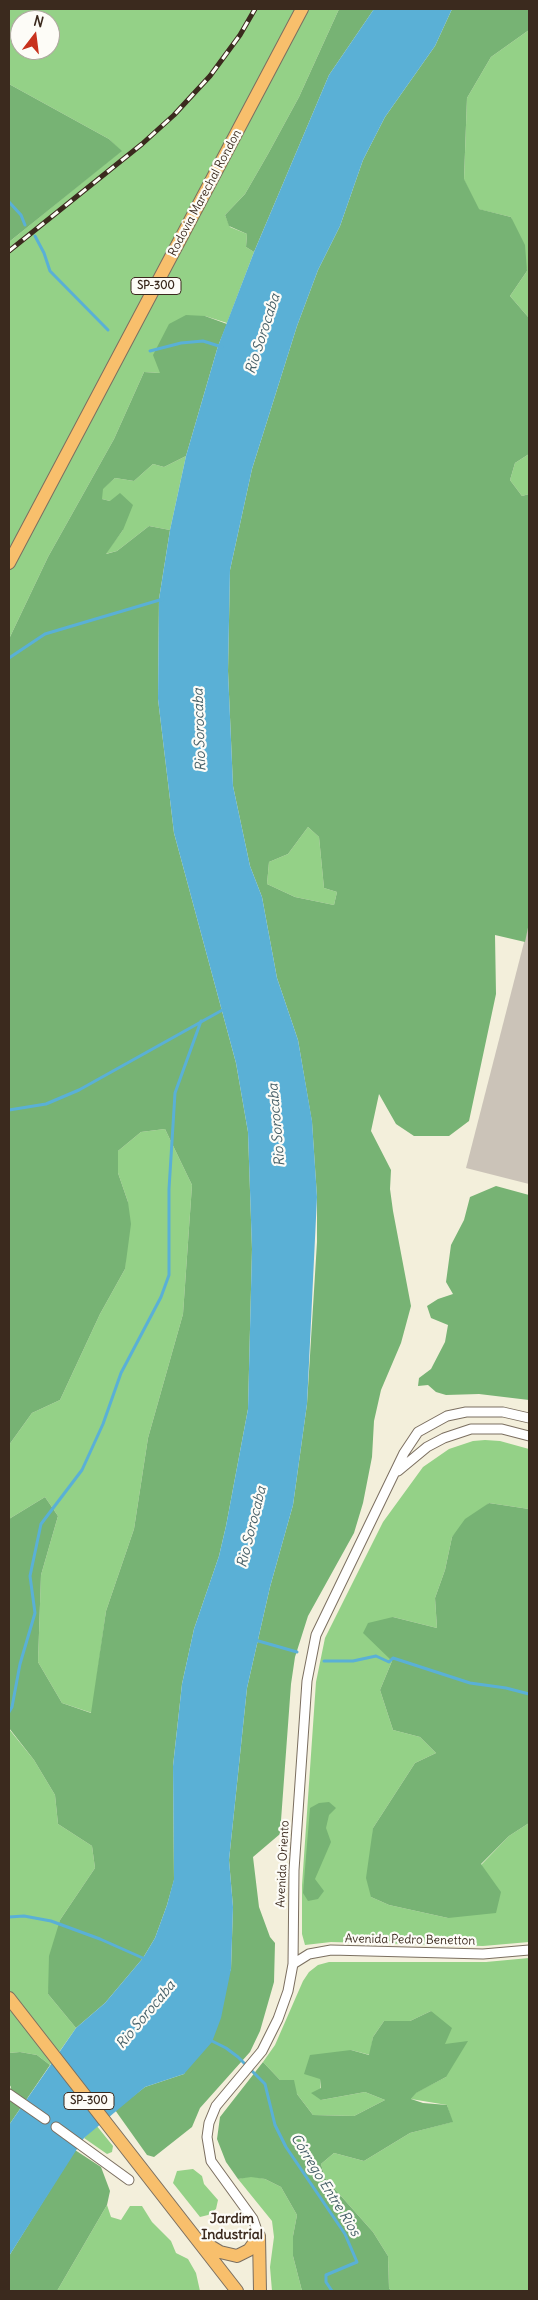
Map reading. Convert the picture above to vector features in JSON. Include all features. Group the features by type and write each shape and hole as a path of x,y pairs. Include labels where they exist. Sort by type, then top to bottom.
{"main road":[{"name":"Rodovia Marechal Rondon","path":"9,563 302,9"},
{"name":"SP-300","path":"9,1998 237,2291"},
{"path":"198,2239 220,2252 237,2256 249,2250 259,2236"},
{"path":"259,2236 260,2291"}],"street":[{"name":"Avenida Oriento","path":"259,2236 253,2219 216,2170 208,2149 207,2137 211,2115 216,2106 254,2063 262,2051 278,2019 288,1991 293,1964 294,1870 307,1682 310,1656 320,1625 411,1440 418,1432 447,1416 483,1410 529,1418"},
{"name":"Avenida Oriento","path":"396,1472 427,1447 444,1438 471,1429 502,1429 529,1436"},
{"name":"Avenida Pedro Benetton","path":"293,1964 309,1954 331,1950 483,1954 529,1950"},
{"path":"10,2095 45,2119"},
{"path":"56,2127 129,2180"}],"shaded area":[{"path":"529,923 529,1184 466,1168"}],"green space":[{"path":"9,9 339,9 299,97 268,154 245,194 225,215 230,227 247,234 246,247 254,252 227,323 205,316 160,373 144,372 114,439 48,557 9,639 9,242 121,151 109,139 9,84"},
{"path":"339,9 374,9 329,75 254,252 246,247 247,234 229,226 225,215 245,194 268,154 299,97"},
{"path":"452,9 529,9 529,30 491,57 467,98 464,179 479,209 511,217 525,245 527,271 510,296 529,318 529,454 515,463 510,480 522,496 529,494 529,923 525,942 495,935 496,994 469,1121 449,1136 414,1136 396,1124 379,1094 371,1131 391,1170 390,1189 393,1211 411,1306 401,1343 381,1390 374,1421 372,1457 363,1503 354,1533 308,1616 295,1657 291,1684 280,1834 253,1857 259,1907 270,1937 275,1943 274,1982 260,2031 250,2052 200,2108 192,2127 154,2157 147,2155 115,2110 145,2087 184,2074 231,1969 233,1907 229,1860 247,1688 270,1587 293,1505 307,1404 317,1242 317,1197 312,1122 298,1040 277,978 262,897 250,866 233,786 228,671 230,570 252,469 297,326 318,270 340,226 363,160 385,117 435,46","holes":["308,827 319,837 324,888 337,892 334,905 295,897 267,884 269,862 288,854"]},
{"path":"529,30 529,318 510,296 527,271 511,217 478,209 464,180 467,98 491,57"},
{"path":"9,84 109,139 122,151 9,242"},
{"path":"186,315 205,316 227,324 218,346 186,456 164,467 153,464 134,481 115,478 103,489 102,499 110,501 120,493 133,505 123,530 106,554 117,551 149,526 170,530 159,599 158,699 174,833 236,1063 248,1132 252,1249 248,1409 219,1556 194,1629 182,1684 173,1766 174,1880 155,1938 143,1958 105,2003 76,2028 48,1994 49,1956 60,1920 95,1868 92,1846 58,1824 55,1795 34,1760 9,1728 9,1519 45,1497 58,1516 41,1575 38,1662 62,1703 91,1713 106,1611 134,1529 148,1438 183,1314 192,1185 165,1129 141,1132 118,1151 118,1173 128,1202 131,1224 125,1269 100,1314 60,1400 32,1413 9,1445 9,639 48,557 114,439 144,372 160,373 153,355 169,324"},
{"path":"529,454 529,494 522,496 510,480 515,463"},
{"path":"186,456 170,530 149,526 117,551 105,554 123,530 110,501 102,499 102,489 115,478 134,481 153,464 164,467"},
{"path":"308,827 319,837 324,888 337,892 334,905 295,897 267,884 269,862 288,854"},
{"path":"165,1129 192,1185 183,1314 148,1438 134,1529 106,1611 92,1713 62,1703 38,1662 41,1575 58,1516 45,1497 9,1519 9,1445 32,1413 60,1400 100,1314 125,1269 128,1202 118,1173 118,1151 141,1132"},
{"path":"496,1186 529,1195 529,1400 479,1394 446,1395 436,1392 428,1385 418,1386 419,1378 431,1369 445,1342 448,1325 431,1318 427,1306 438,1299 453,1294 446,1282 451,1245 464,1220 470,1197"},
{"path":"473,1441 500,1441 529,1449 529,1509 489,1503 452,1537 445,1570 435,1598 437,1628 393,1617 392,1661 380,1690 393,1730 420,1737 436,1753 415,1763 373,1828 371,1897 389,1905 448,1918 485,1872 481,1865 509,1836 529,1823 529,1942 483,1946 331,1942 305,1945 302,1934 302,1885 316,1682 325,1638 383,1522 423,1467 449,1449"},
{"path":"489,1503 529,1509 529,1823 509,1836 481,1864 501,1892 496,1913 448,1918 389,1905 371,1897 366,1878 373,1828 415,1763 436,1753 420,1737 393,1730 380,1690 392,1661 363,1633 368,1623 393,1617 437,1628 435,1598 445,1570 452,1537 465,1519"},
{"path":"9,1729 34,1760 55,1795 58,1824 92,1846 95,1868 60,1920 48,1994 76,2028 50,2065 37,2055 20,2052 9,2053"},
{"path":"329,1802 336,1808 329,1815 326,1828 331,1842 315,1879 324,1891 318,1899 308,1901 303,1893 310,1808 319,1803"},
{"path":"529,1958 529,2291 391,2291 389,2288 388,2256 373,2232 325,2178 321,2164 334,2153 364,2161 410,2133 452,2122 447,2105 411,2099 415,2093 446,2077 444,2044 431,2011 410,2021 384,2021 373,2037 370,2055 351,2050 320,2078 321,2100 365,2092 385,2100 354,2116 313,2115 297,2094 263,2062 275,2045 303,1981 309,1972 318,1965 329,1962 486,1962"},
{"path":"431,2011 452,2028 445,2044 468,2041 446,2077 416,2093 411,2099 423,2103 447,2105 453,2122 410,2133 364,2161 334,2153 321,2164 325,2178 373,2232 388,2256 389,2288 391,2291 302,2291 293,2256 293,2236 297,2215 281,2187 265,2179 251,2177 238,2179 226,2162 217,2139 220,2117 263,2062 280,2080 294,2080 297,2094 313,2115 354,2116 385,2100 365,2092 321,2100 311,2093 321,2088 320,2079 304,2074 310,2055 351,2050 369,2055 373,2037 384,2021 410,2021"},
{"path":"20,2052 37,2055 50,2065 9,2125 9,2092 11,2087 9,2084 9,2053"},
{"path":"96,2125 113,2146 112,2152 107,2154 84,2138"},
{"path":"75,2150 101,2167 110,2191 107,2205 57,2291 9,2291 9,2256"},
{"path":"193,2169 202,2176 204,2184 218,2200 216,2209 208,2215 200,2217 173,2183 177,2171"},
{"path":"251,2176 265,2179 281,2187 297,2215 293,2236 293,2256 302,2291 272,2291 270,2267 274,2237 272,2221 238,2179"},
{"path":"107,2205 111,2217 121,2220 130,2206 142,2206 152,2222 171,2241 176,2253 188,2259 196,2273 200,2291 57,2291"}],"water":[{"name":"Rio Sorocaba","path":"374,9 452,9 435,46 385,117 363,160 340,226 318,270 297,326 252,469 230,570 228,671 233,786 250,866 262,897 277,978 298,1040 312,1121 317,1197 307,1404 293,1505 270,1587 247,1688 229,1860 233,1907 231,1969 221,2018 212,2042 184,2074 145,2087 84,2138 9,2256 9,2125 76,2028 105,2003 143,1958 155,1938 167,1905 174,1879 173,1766 182,1684 194,1629 219,1556 248,1409 252,1249 248,1132 236,1063 174,833 158,699 159,599 170,530 186,456 218,346 254,252 329,75"}],"waterway":[{"path":"9,202 21,215 25,225"},
{"path":"35,236 44,253 50,271 108,330"},
{"path":"150,351 181,343 203,341 222,347"},
{"path":"9,658 45,634 163,599"},
{"path":"9,1110 46,1104 79,1090 226,1008"},
{"path":"9,1712 12,1707 20,1664 35,1613 30,1576 41,1524 82,1470 103,1424 121,1373 161,1297 169,1275 169,1189 175,1093 201,1021"},
{"path":"255,1640 297,1652"},
{"path":"324,1661 353,1661 376,1656 389,1662 393,1658 470,1683 506,1688 529,1694"},
{"path":"9,1917 24,1916 51,1921 100,1939 145,1959"},
{"name":"Córrego Entre Rios","path":"210,2040 238,2057 265,2084 275,2125 286,2147 345,2234 357,2262 326,2275 326,2282 332,2291"}],"railway":[{"path":"9,251 142,144 174,115 210,76 240,35 255,9"}],"district":[{"name":"Jardim Industrial","path":"232,2228"}]}
